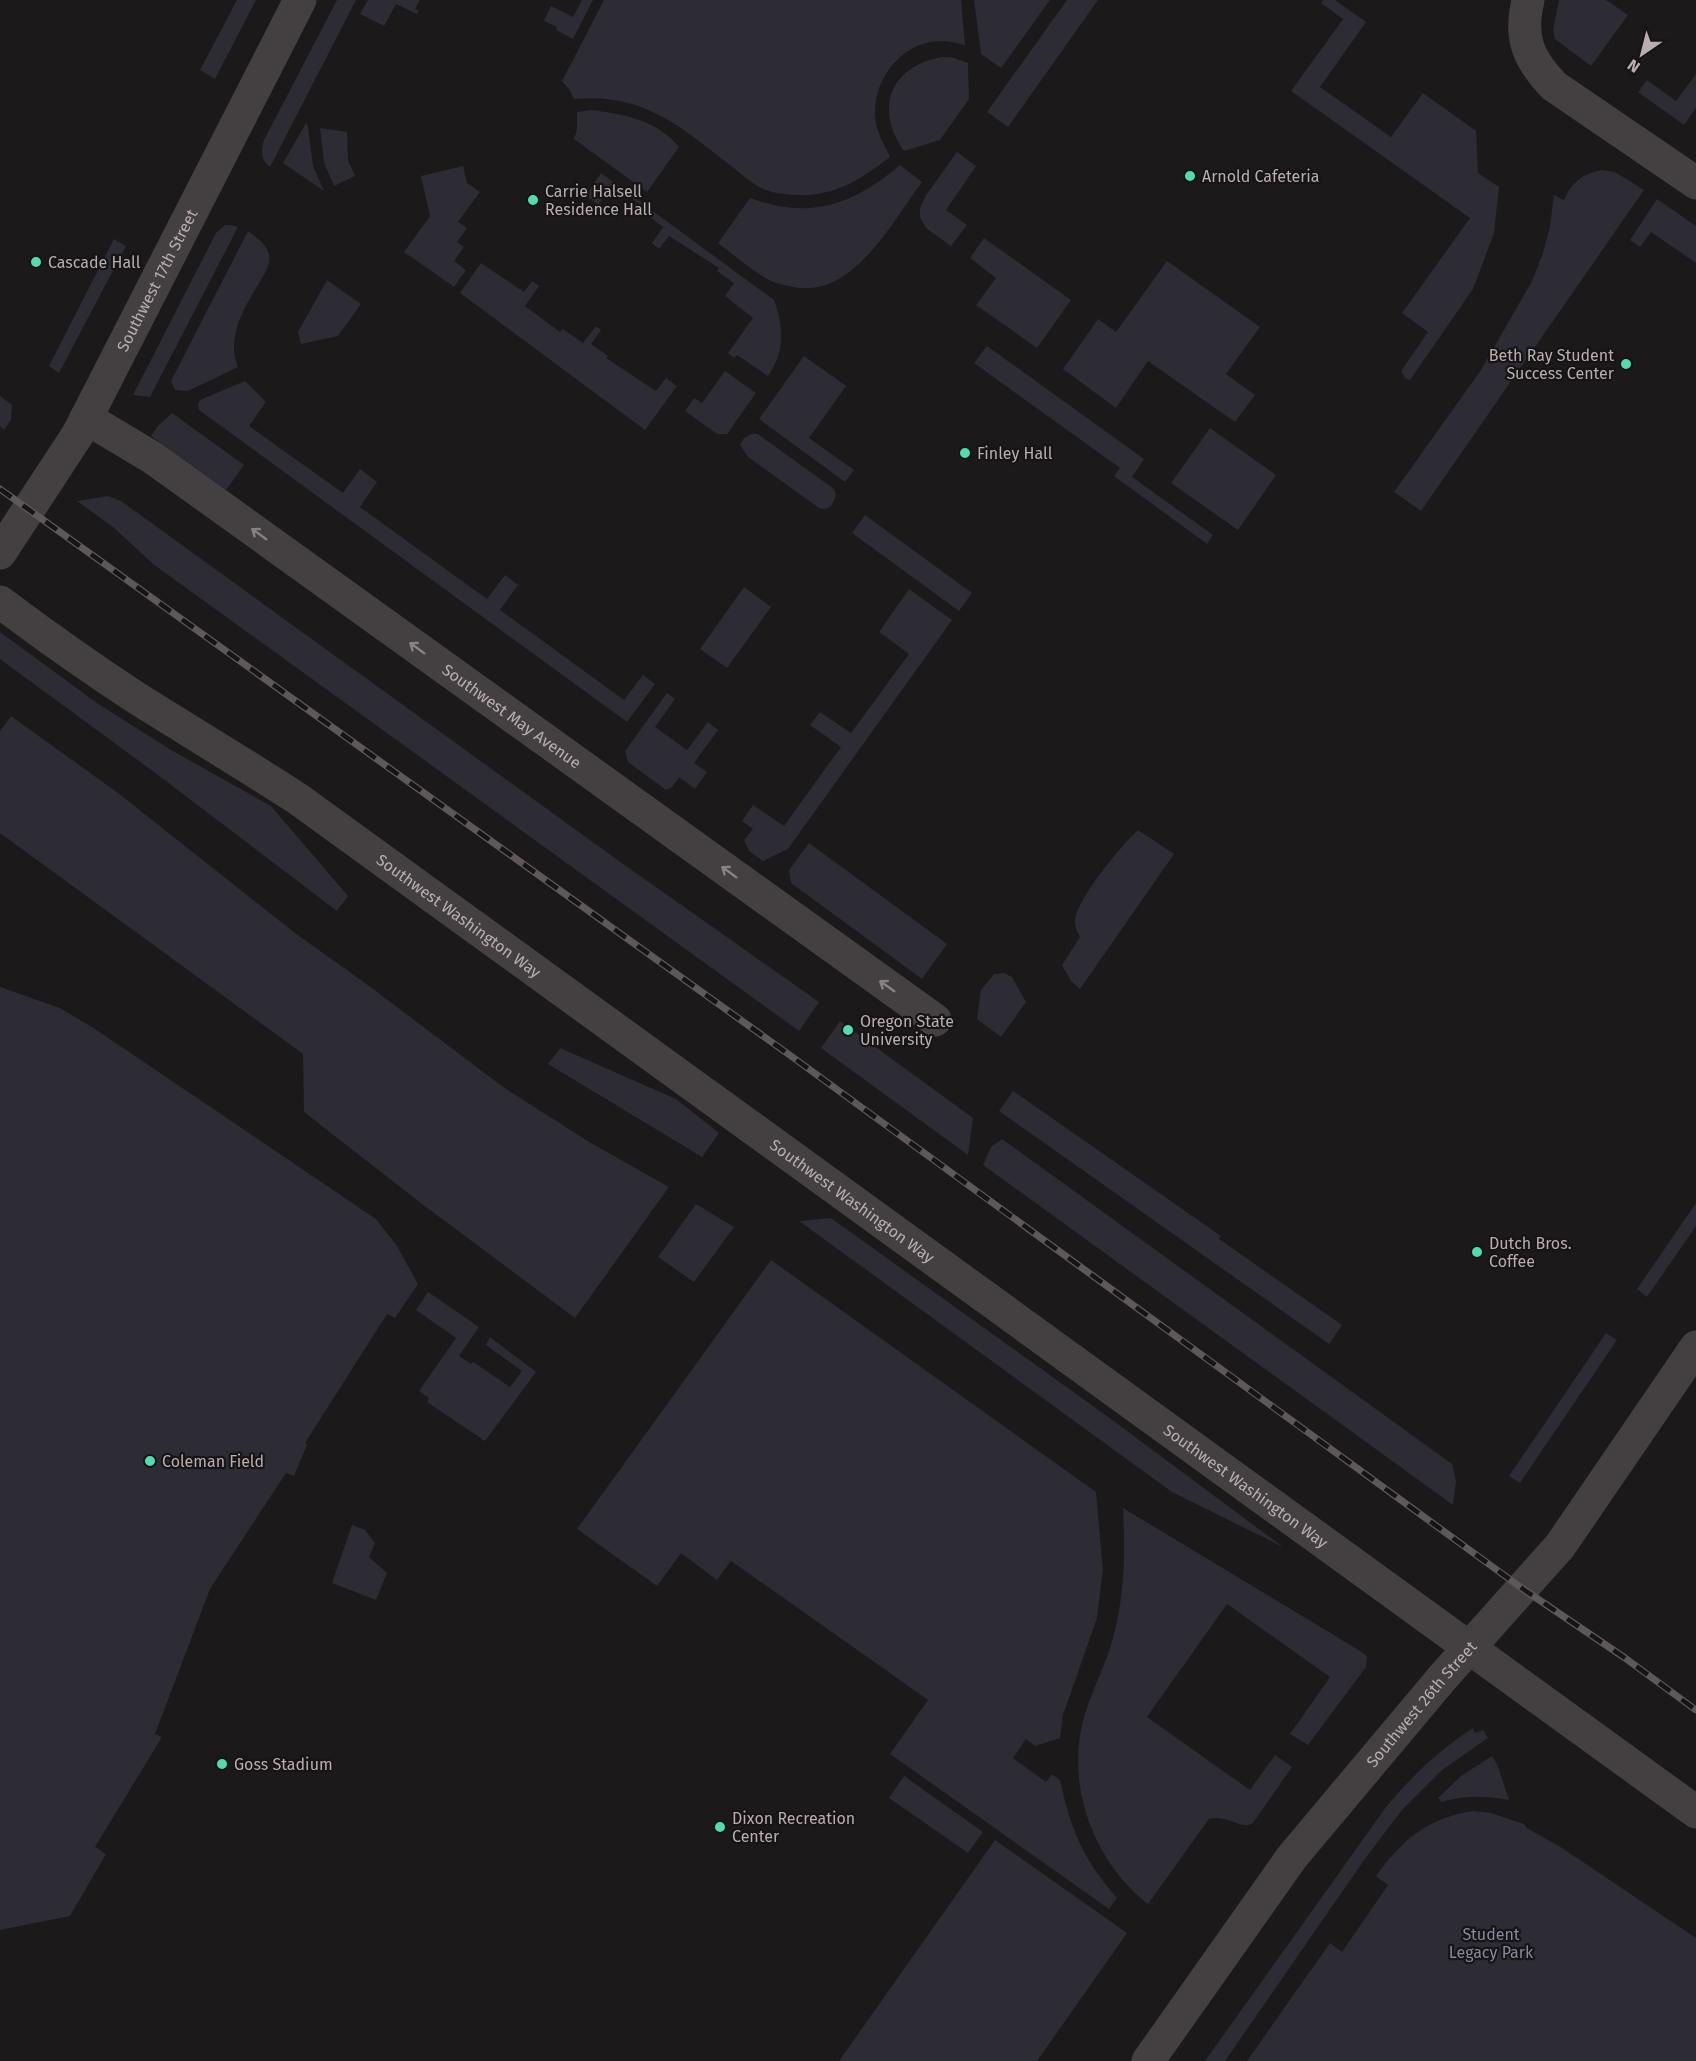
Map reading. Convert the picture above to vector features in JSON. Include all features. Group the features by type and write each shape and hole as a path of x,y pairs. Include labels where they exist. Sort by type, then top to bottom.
{"street":[{"name":"Southwest 17th Street","path":"0,553 30,511 86,418 300,0"},
{"path":"1528,0 1524,17 1528,53 1540,71 1554,86 1696,183"},
{"name":"Southwest May Avenue","path":"86,418 163,465 934,1020"},
{"name":"Southwest Washington Way","path":"0,602 125,690 298,799 1696,1812"},
{"name":"Southwest 26th Street","path":"1148,2061 1292,1857 1469,1648 1560,1546 1696,1347"}],"green space":[{"path":"237,0 256,0 215,79 200,70"},
{"path":"337,0 356,0 270,167 262,155 264,140"},
{"path":"368,0 420,0 415,9 419,11 417,14 396,4 384,26 360,14"},
{"path":"582,0 593,0 573,39 544,21 551,6 573,17"},
{"path":"604,0 961,0 965,45 946,41 927,43 901,56 891,67 877,94 875,108 877,127 890,157 857,180 834,190 809,195 781,194 755,185 693,137 658,115 620,101 598,98 574,99 562,81"},
{"path":"974,0 1050,0 1001,68 981,54"},
{"path":"1067,0 1098,0 1008,127 987,112"},
{"path":"1323,0 1335,0 1366,22 1320,87 1391,137 1423,93 1476,131 1478,173 1499,187 1494,233 1473,289 1410,380 1405,378 1401,371 1428,332 1402,313 1470,218 1291,91 1343,19 1321,3"},
{"path":"1559,0 1606,0 1628,15 1591,66 1555,39 1553,30"},
{"path":"951,57 968,63 969,99 940,140 904,151 890,120 889,105 892,92 899,80 910,70 924,62"},
{"path":"1696,74 1696,108 1684,125 1638,92 1647,80 1676,101"},
{"path":"591,110 628,116 650,124 661,130 679,147 647,192 574,139 577,130 577,112"},
{"path":"306,123 313,166 324,191 283,163"},
{"path":"320,128 347,132 348,160 355,176 334,186 324,163"},
{"path":"957,152 976,166 946,210 967,225 951,246 926,228 920,217 920,208 926,195"},
{"path":"900,165 922,182 869,254 852,270 834,281 815,288 793,287 776,283 754,271 718,243 750,198 792,208 830,205 865,190"},
{"path":"463,166 467,183 480,192 458,222 467,228 457,242 464,247 454,261 466,270 454,287 404,252 430,216 421,176"},
{"path":"1602,170 1615,172 1644,190 1421,511 1394,492 1481,370 1532,281 1550,226 1554,195 1564,200 1570,188 1579,179 1589,173"},
{"path":"601,173 774,300 780,320 781,339 778,358 768,376 737,355 734,358 728,353 753,318 725,296 734,283 717,271 719,268 669,236 659,249 652,243 663,227 646,214 649,210 613,186 598,205 586,195"},
{"path":"1657,199 1696,226 1696,263 1651,232 1640,247 1630,240"},
{"path":"225,225 238,227 150,397 133,395 216,233"},
{"path":"248,231 264,244 268,251 269,263 238,324 234,346 238,367 188,391 175,390 171,381"},
{"path":"984,238 1071,300 1037,348 976,305 996,278 970,258"},
{"path":"114,239 126,246 59,373 49,366"},
{"path":"1167,261 1260,327 1226,374 1255,395 1235,422 1148,361 1116,408 1063,369 1098,319 1116,332"},
{"path":"481,263 524,292 532,281 539,286 525,306 560,332 563,329 583,343 596,326 601,330 591,344 608,356 606,358 656,391 666,378 677,386 645,430 460,293"},
{"path":"327,280 361,304 338,336 301,344 298,332"},
{"path":"987,346 1144,459 1132,477 1213,535 1207,544 1114,476 1120,468 974,363"},
{"path":"804,356 846,386 809,438 854,470 845,482 759,419"},
{"path":"725,371 756,393 727,434 717,434 685,411 694,398 702,403"},
{"path":"245,381 266,402 249,426 343,493 360,469 377,482 360,507 487,599 505,575 518,585 500,610 624,700 643,675 655,684 627,722 199,410 200,400"},
{"path":"0,396 12,405 11,420 4,430 0,426"},
{"path":"172,413 244,465 226,490 151,436"},
{"path":"1210,428 1276,475 1238,530 1171,483"},
{"path":"751,434 758,434 834,489 836,495 831,506 819,508 748,457 740,445 744,438"},
{"path":"108,496 121,501 619,861 819,1002 799,1031 153,564 113,527 77,501"},
{"path":"865,515 972,593 959,611 852,533"},
{"path":"744,587 771,607 727,668 700,649"},
{"path":"909,589 952,620 788,849 763,861 749,851 744,840 753,829 742,821 753,805 784,826 841,747 810,725 820,712 851,733 909,654 879,632"},
{"path":"0,632 97,703 171,750 271,806 348,896 337,911 0,659"},
{"path":"667,693 675,699 655,727 687,750 708,722 718,730 694,763 707,772 695,789 679,777 672,787 666,790 628,762 625,751"},
{"path":"11,716 118,793 295,933 506,1089 591,1143 669,1187 575,1318 422,1204 304,1112 303,1054 0,833 0,731"},
{"path":"1138,830 1174,854 1080,989 1071,981 1062,965 1080,937 1075,924 1078,909 1102,872"},
{"path":"809,843 947,944 922,979 791,883 789,870"},
{"path":"1004,973 1012,977 1026,1002 1001,1037 977,1019 981,990 994,974"},
{"name":"Coleman Field","path":"0,987 60,1008 95,1029 376,1219 397,1246 418,1284 395,1318 387,1314 305,1443 307,1445 294,1476 286,1473 210,1589 155,1734 162,1737 95,1847 106,1854 70,1916 0,1930"},
{"path":"840,1021 973,1118 968,1155 821,1048"},
{"path":"560,1048 676,1099 719,1133 702,1157 548,1064"},
{"path":"1013,1091 1221,1236 1219,1239 1342,1325 1329,1344 999,1111"},
{"path":"1002,1139 1452,1464 1456,1481 1453,1505 983,1165 991,1147"},
{"path":"1696,1203 1696,1226 1647,1297 1637,1289"},
{"path":"696,1204 734,1227 694,1282 658,1257"},
{"path":"831,1218 1111,1419 1283,1547 1172,1492 799,1221"},
{"path":"771,1260 1096,1492 1103,1570 1097,1618 1063,1715 1060,1738 1035,1746 1026,1739 1013,1758 1046,1782 1052,1774 1060,1780 1080,1843 1095,1870 1117,1898 1109,1909 890,1754 928,1700 731,1561 717,1580 681,1553 657,1586 577,1529"},
{"path":"428,1292 479,1327 459,1356 471,1364 473,1362 510,1387 522,1371 486,1345 490,1337 536,1372 485,1441 427,1402 429,1398 419,1391 456,1338 416,1310"},
{"path":"1606,1333 1617,1340 1520,1483 1509,1476"},
{"path":"1123,1508 1367,1656 1366,1667 1308,1745 1290,1734 1330,1677 1227,1604 1147,1717 1250,1790 1275,1755 1292,1767 1253,1823 1244,1825 1222,1819 1209,1819 1148,1904 1129,1887 1099,1845 1089,1822 1078,1772 1083,1721 1112,1642 1121,1599 1124,1569"},
{"path":"352,1525 365,1530 375,1543 369,1557 387,1573 376,1600 332,1583"},
{"path":"1473,1728 1475,1733 1483,1730 1488,1738 1442,1770 1402,1810 1367,1856 1225,2061 1205,2061 1386,1807 1426,1764"},
{"path":"1492,1756 1509,1800 1475,1797 1442,1802 1438,1798 1461,1776"},
{"path":"904,1776 983,1832 968,1853 889,1798"},
{"name":"Student Legacy Park","path":"1473,1811 1491,1813 1524,1824 1696,1938 1696,2061 1247,2061 1330,1943 1342,1952 1388,1885 1376,1876 1386,1863 1406,1841 1429,1825 1457,1814"},
{"path":"995,1840 1127,1933 1037,2061 839,2061"}],"railway":[{"path":"0,489 791,1056 1523,1589 1625,1658 1696,1710"}],"place":[{"name":"Arnold Cafeteria","path":"1190,176"},
{"name":"Carrie Halsell Residence Hall","path":"533,200"},
{"name":"Cascade Hall","path":"36,262"},
{"name":"Beth Ray Student Success Center","path":"1626,364"},
{"name":"Finley Hall","path":"965,453"},
{"name":"Oregon State University","path":"848,1030"},
{"name":"Dutch Bros. Coffee","path":"1477,1252"},
{"name":"Coleman Field","path":"150,1461"},
{"name":"Goss Stadium","path":"222,1764"},
{"name":"Dixon Recreation Center","path":"720,1827"}]}
